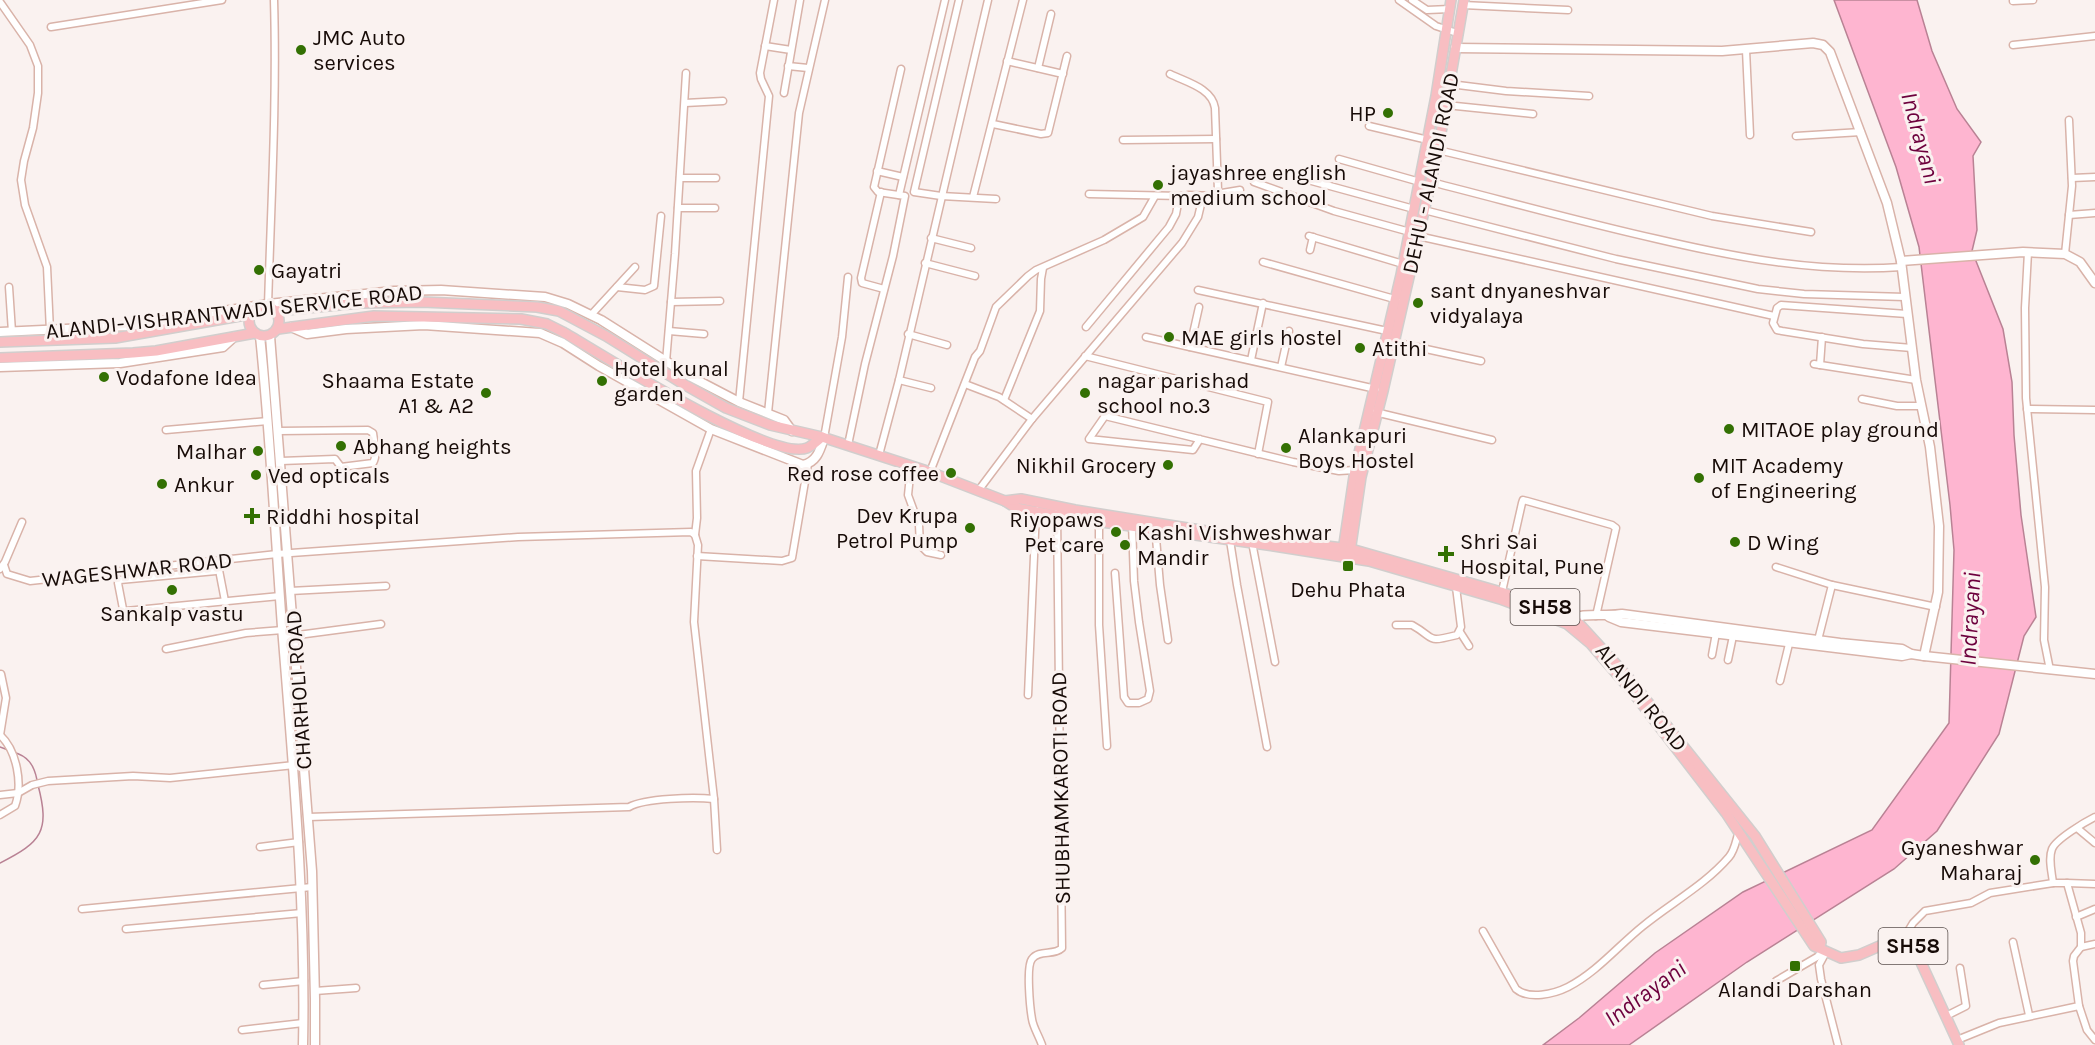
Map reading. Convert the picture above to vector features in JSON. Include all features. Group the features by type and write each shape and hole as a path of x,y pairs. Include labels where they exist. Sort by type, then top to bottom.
{"main road":[{"name":"DEHU - ALANDI ROAD","path":"1419,209 1431,182 1438,150 1463,2"},
{"name":"DEHU - ALANDI ROAD","path":"1347,552 1388,331 1399,301 1419,209 1420,182 1451,5"},
{"name":"DEHU - ALANDI ROAD","path":"1378,390 1394,342 1403,264 1414,234"},
{"path":"0,342 115,338 251,314 258,308 270,307 422,302 537,307 558,312 606,336 726,408 770,426 823,437 930,472 1005,501 1016,508 1036,507 1132,523 1347,552"},
{"path":"270,307 280,320 274,332"},
{"path":"251,314 250,325 257,335"},
{"path":"0,358 133,353 374,316 521,319 547,324 608,359 657,393 763,440 806,448 823,437"},
{"path":"602,368 608,359"},
{"name":"DEHU - ALANDI ROAD","path":"1347,552 1355,470 1373,412"},
{"name":"SH58","path":"1347,552 1456,587 1501,596"},
{"name":"ALANDI ROAD","path":"1347,552 1501,596 1570,620 1641,698 1726,806 1755,836 1813,938"},
{"name":"ALANDI ROAD","path":"1501,596 1545,616 1570,620"},
{"name":"ALANDI ROAD","path":"1726,806 1746,843 1813,938"},
{"name":"SH58","path":"1813,938 1814,946 1841,958 1850,957 1898,938 1904,938 1912,945 1958,1043"}],"street":[{"path":"51,27 222,0"},
{"path":"270,307 276,63 274,0"},
{"path":"739,402 766,145 769,96 760,73 774,0"},
{"path":"784,93 800,0"},
{"path":"768,414 798,113 825,0"},
{"path":"899,195 945,0"},
{"path":"959,0 914,192 941,196 996,198"},
{"path":"879,455 988,0"},
{"path":"973,198 1023,0"},
{"path":"1399,0 1425,19 1457,33"},
{"path":"1412,0 1427,10 1451,5"},
{"path":"2013,2 2032,0"},
{"path":"0,2 30,45 38,66 36,105 21,180 25,206 46,267 50,331"},
{"path":"1463,2 1568,10"},
{"path":"1038,68 1051,14"},
{"path":"2013,45 2095,36"},
{"path":"1455,48 1705,51 1746,50 1813,43 1823,45 1830,52 1887,203 1904,263 1907,314 1916,380 1930,447 1939,526 1940,579 1929,657"},
{"path":"765,46 791,50"},
{"path":"1746,50 1750,135"},
{"path":"993,124 1041,134 1048,133 1067,56"},
{"path":"1007,61 1063,74"},
{"path":"788,66 808,68"},
{"path":"848,446 905,196 881,192 875,190 874,187 901,69"},
{"path":"666,362 686,73"},
{"path":"1170,74 1204,90 1211,96 1215,108 1218,191 1216,194"},
{"path":"1450,84 1506,91 1589,96"},
{"path":"684,103 723,101"},
{"path":"1446,105 1533,114"},
{"path":"2065,254 2072,178 2069,120"},
{"path":"1369,126 1428,140"},
{"path":"1796,136 1861,132"},
{"path":"1123,140 1216,140"},
{"path":"1438,150 1712,216 1811,232"},
{"path":"1339,159 1420,182"},
{"path":"878,171 903,177"},
{"path":"1297,177 1617,259 1758,289 1804,294 1905,297"},
{"path":"2072,178 2095,177"},
{"path":"680,178 716,178"},
{"path":"1254,182 1334,211 1414,234 1774,316"},
{"path":"1431,182 1623,231 1737,257 1836,268 2025,252 2065,254 2080,262 2095,283"},
{"path":"1089,194 1203,196 1240,190"},
{"path":"881,192 861,278 862,283 884,289"},
{"path":"930,472 996,307 1028,276 1104,240 1143,217 1155,196"},
{"path":"1086,327 1169,227 1176,214 1178,200 1182,196"},
{"path":"978,491 1032,419 1182,243 1198,217 1203,196"},
{"path":"678,208 715,208"},
{"path":"2069,215 2095,213"},
{"path":"616,287 645,290 654,286 661,216"},
{"path":"1310,250 1311,237 1403,264"},
{"path":"931,238 971,248"},
{"path":"2025,252 2026,409 2045,587 2044,640 2050,670"},
{"path":"1263,262 1399,301"},
{"path":"925,263 975,276"},
{"path":"591,315 635,267"},
{"path":"1004,400 1040,311 1043,268"},
{"path":"697,556 782,561 792,558 808,464 817,456 823,437 842,337 848,277"},
{"path":"9,287 12,332"},
{"name":"ALANDI-VISHRANTWADI SERVICE ROAD","path":"0,333 144,324 394,291 441,290 545,297 568,304 591,315 691,377 739,402 784,420 792,431"},
{"path":"1198,290 1388,331"},
{"path":"671,302 720,301"},
{"path":"1251,360 1263,303"},
{"path":"1907,314 1781,305 1777,308 1773,323 1777,330 1822,338 1912,348"},
{"path":"1190,347 1199,308"},
{"name":"ALANDI-VISHRANTWADI SERVICE ROAD","path":"291,327 308,334 346,329 424,325 524,331 552,337 602,368 657,393 711,429 803,465 808,464"},
{"path":"669,330 705,333"},
{"path":"1281,367 1289,331"},
{"name":"CHARHOLI ROAD","path":"274,332 268,421 299,842 304,981 303,1045"},
{"path":"908,334 947,345"},
{"name":"CHARHOLI ROAD","path":"257,335 279,431 308,817 312,887 315,1045"},
{"name":"ALANDI-VISHRANTWADI SERVICE ROAD","path":"0,367 120,363 223,347 234,337"},
{"path":"1146,337 1378,390"},
{"path":"1822,338 1817,365 1916,380"},
{"path":"1394,342 1481,361"},
{"path":"1085,356 1268,402 1258,454"},
{"path":"898,380 932,387"},
{"path":"964,384 1004,400 1032,419"},
{"path":"1862,399 1897,406 1922,406"},
{"path":"2026,409 2095,410"},
{"path":"1373,412 1492,440"},
{"path":"1200,440 1193,450 1089,439 1105,416 1258,454 1339,471 1355,470"},
{"path":"166,430 268,421"},
{"path":"711,429 696,471 695,535 698,545 694,622 714,799 717,850"},
{"path":"279,431 368,430 373,433 375,446 373,463 341,467 335,459 281,461"},
{"path":"911,466 908,495 919,525 920,545 927,552 940,555"},
{"path":"1501,596 1523,500 1616,528 1596,616"},
{"path":"1028,695 1036,507"},
{"name":"SHUBHAMKAROTI ROAD","path":"1042,1045 1032,1022 1029,986 1030,960 1040,954 1057,952 1062,948 1057,511"},
{"path":"1099,518 1099,625 1107,746"},
{"path":"2,567 22,522"},
{"path":"1115,573 1124,697 1128,702 1139,703 1148,699 1150,691 1139,622 1132,523"},
{"path":"1155,526 1168,640"},
{"name":"WAGESHWAR ROAD","path":"2,567 7,574 30,581 278,554 518,537 686,530 695,535"},
{"path":"1229,537 1267,747"},
{"path":"1251,540 1275,662"},
{"path":"218,561 225,601"},
{"path":"1776,567 1832,585 1936,607"},
{"path":"219,570 120,580 118,583 123,609 126,611 280,596"},
{"path":"1817,643 1832,585"},
{"path":"290,591 386,586"},
{"path":"1456,587 1461,621 1460,632 1469,646"},
{"path":"1570,620 1610,616 1621,621 1645,621 1706,628 1721,632 1848,647 1902,656 1911,654 2095,674"},
{"path":"166,649 246,633 294,635 381,624"},
{"path":"1396,625 1412,625 1435,640 1457,635 1460,632"},
{"path":"1712,655 1721,632"},
{"path":"1728,660 1737,634"},
{"path":"1780,681 1792,641"},
{"path":"0,815 15,806 18,793 12,751 0,735 6,698 1,674"},
{"path":"0,795 18,793 32,785 48,782 133,776 170,778 304,764"},
{"path":"308,817 629,807 636,803 649,801 714,799"},
{"path":"2054,883 2051,850 2077,828 2095,817"},
{"path":"2077,828 2095,843"},
{"path":"1483,931 1515,990 1533,995 1557,991 1577,982 1591,972 1643,926 1692,890 1727,859 1734,848 1739,831"},
{"path":"260,847 299,842"},
{"path":"2067,882 2081,933 2081,948"},
{"path":"1904,938 1925,911 1971,903 1990,893 2054,883 2095,884"},
{"path":"82,909 312,887"},
{"path":"2076,917 2095,909"},
{"path":"126,928 302,913"},
{"path":"2013,942 2029,1015"},
{"path":"2095,944 2081,948 2073,961 2079,1006 2086,1030 2095,1040"},
{"path":"1776,981 1817,957 1823,950"},
{"path":"1823,950 1819,965 1838,1045"},
{"path":"1946,1016 1966,1006 1960,968"},
{"path":"263,985 304,981"},
{"path":"315,991 356,988"},
{"path":"1958,1043 1999,1023 2079,1006"},
{"path":"242,1030 303,1023"}],"water":[{"name":"Indrayani","path":"1834,0 1917,0 1932,51 1957,109 1981,142 1973,156 1977,230 1972,251 2003,329 2012,382 2021,515 2036,617 2024,636 1999,734 1937,831 1894,869 1747,962 1629,1045 1543,1045 1579,1018 1655,953 1743,892 1872,830 1949,723 1954,550 1919,247 1896,167"}],"waterway":[{"path":"0,747 8,750"},
{"path":"13,752 30,762 37,780"},
{"path":"0,863 25,848 34,841 39,833 43,814 38,785"}],"place":[{"name":"JMC Auto services","path":"301,50"},
{"name":"HP","path":"1388,113"},
{"name":"jayashree english medium school","path":"1158,185"},
{"name":"Gayatri","path":"259,270"},
{"name":"sant dnyaneshvar vidyalaya","path":"1418,303"},
{"name":"MAE girls hostel","path":"1169,337"},
{"name":"Atithi","path":"1360,348"},
{"name":"Vodafone Idea","path":"104,377"},
{"name":"Hotel kunal garden","path":"602,381"},
{"name":"Shaama Estate A1 & A2","path":"486,393"},
{"name":"nagar parishad school no.3","path":"1085,393"},
{"name":"MITAOE play ground","path":"1729,429"},
{"name":"Abhang heights","path":"341,446"},
{"name":"Alankapuri Boys Hostel","path":"1286,448"},
{"name":"Malhar","path":"258,451"},
{"name":"Nikhil Grocery","path":"1168,465"},
{"name":"Red rose coffee","path":"951,473"},
{"name":"Ved opticals","path":"256,475"},
{"name":"MIT Academy of Engineering","path":"1699,478"},
{"name":"Ankur","path":"162,484"},
{"name":"Riddhi hospital","path":"252,516"},
{"name":"Dev Krupa Petrol Pump","path":"970,528"},
{"name":"Riyopaws Pet care","path":"1116,532"},
{"name":"D Wing","path":"1735,542"},
{"name":"Kashi Vishweshwar Mandir","path":"1125,545"},
{"name":"Shri Sai Hospital, Pune","path":"1446,554"},
{"name":"Dehu Phata","path":"1348,566"},
{"name":"Sankalp vastu","path":"172,590"},
{"name":"Gyaneshwar Maharaj","path":"2035,860"},
{"name":"Alandi Darshan","path":"1795,966"}]}
